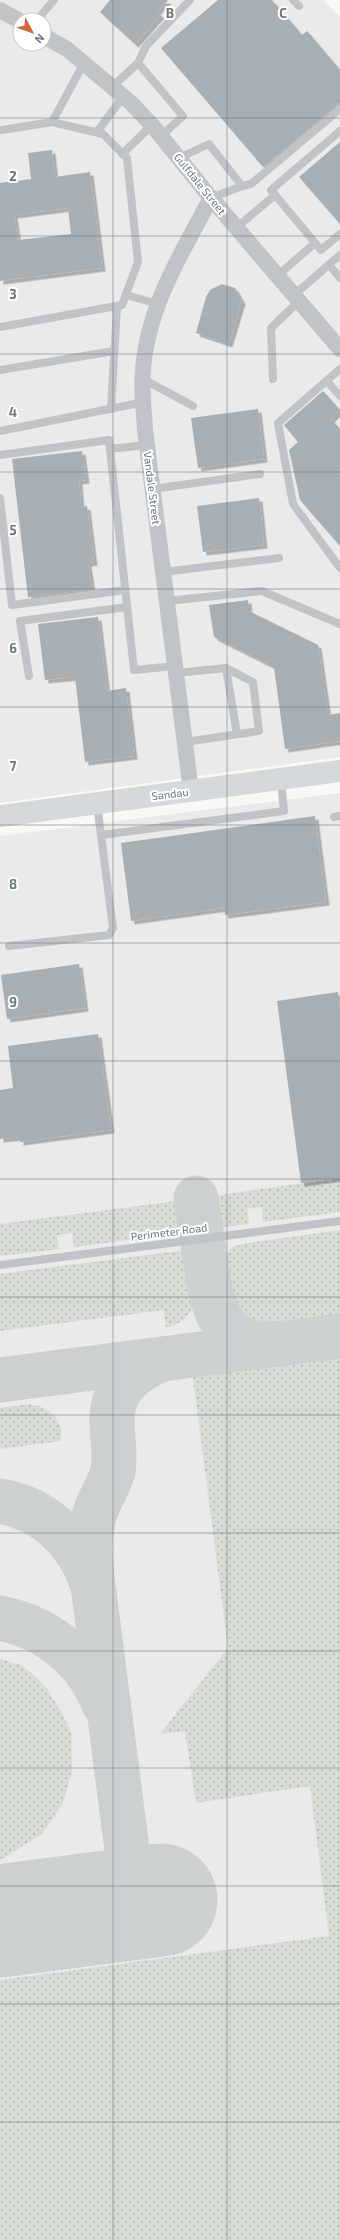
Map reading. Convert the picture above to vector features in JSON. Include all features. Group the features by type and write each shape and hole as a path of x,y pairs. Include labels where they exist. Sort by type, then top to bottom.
{"street":[{"path":"0,10 12,17"},
{"name":"Gulfdale Street","path":"52,41 67,49 118,92 157,131 236,228 339,347"},
{"name":"Vandale Street","path":"191,791 152,489 147,445 143,379 147,342 158,304 179,257 211,198"},
{"name":"Sandau","path":"0,816 340,771"}],"lane":[{"path":"44,12 54,0"},
{"path":"97,132 118,92 138,63 146,46 190,0"},
{"path":"52,122 84,63"},
{"path":"122,154 183,116 138,63"},
{"path":"211,198 251,184 340,109"},
{"path":"0,327 122,305 138,262 127,158 103,134 52,122 2,130"},
{"path":"340,131 271,190 322,250 340,234"},
{"path":"179,158 209,144 242,186"},
{"path":"236,228 275,195"},
{"path":"278,276 315,242"},
{"path":"273,379 271,328 296,298 340,255"},
{"path":"329,265 340,278"},
{"path":"126,295 158,304"},
{"path":"111,409 118,306"},
{"path":"0,370 114,351"},
{"path":"340,369 278,423 293,504 340,568"},
{"path":"143,379 193,406"},
{"path":"327,381 340,396"},
{"path":"0,431 144,402"},
{"path":"0,455 109,440 134,670 226,668 253,682 259,731 185,742"},
{"path":"110,449 147,445"},
{"path":"152,489 260,474"},
{"path":"0,498 12,605 126,590"},
{"path":"163,572 279,558"},
{"path":"167,601 262,592 340,624"},
{"path":"29,676 20,620 127,607"},
{"path":"226,668 237,734"},
{"path":"101,835 284,811 281,779"},
{"path":"9,946 109,935 113,928 97,803"},
{"name":"Perimeter Road","path":"0,1265 340,1220"}],"shaded area":[{"path":"0,0 323,0 340,17 340,757 0,803"},
{"path":"340,793 340,2240 0,2240 0,836"},
{"path":"340,1178 340,1212 263,1222 262,1207 247,1209 249,1224 217,1228 212,1196"},
{"path":"184,1200 187,1222 180,1233 74,1247 72,1233 57,1235 59,1249 0,1256 0,1224"},
{"path":"340,1230 340,1320 274,1328 256,1326 238,1316 228,1299 223,1268 227,1253 232,1247 242,1244"},
{"path":"186,1250 192,1256 195,1279 195,1300 192,1309 187,1316 178,1323 166,1328 164,1310 0,1331 0,1274"},
{"path":"340,1351 340,2240 0,2240 0,1980 329,1936 310,1786 196,1803 185,1731 160,1734 228,1648 192,1370"},
{"path":"30,1404 46,1409 58,1420 61,1430 60,1441 0,1449 0,1408"},
{"path":"0,1659 21,1665 35,1676 47,1689 62,1713 71,1732 72,1771 63,1803 42,1834 0,1860"}],"building":[{"path":"110,0 168,0 157,12 161,15 135,44 100,12"},
{"path":"218,0 272,0 302,35 307,31 340,70 340,103 263,167 161,48"},
{"path":"340,142 340,224 299,177"},
{"path":"52,150 55,177 90,172 102,268 0,281 0,183 31,179 28,153","holes":["68,208 71,234 18,240 14,215"]},
{"path":"222,284 235,288 242,301 229,344 196,333 206,297 210,290"},
{"path":"323,391 340,410 331,419 340,429 340,546 300,500 289,450 298,442 284,425"},
{"path":"258,409 264,459 198,468 191,418"},
{"path":"82,451 86,480 79,481 81,507 87,506 94,562 88,563 92,589 28,597 12,459"},
{"path":"259,498 264,545 203,552 197,506"},
{"path":"248,600 249,611 318,645 328,715 340,713 340,741 285,749 274,667 214,637 209,605"},
{"path":"98,617 107,691 126,688 134,756 85,762 75,677 45,680 38,624"},
{"path":"315,816 326,902 225,915 224,908 131,921 121,843"},
{"path":"79,964 85,1008 7,1019 1,975"},
{"path":"338,992 340,1009 340,1178 301,1183 277,1001"},
{"path":"98,1034 111,1130 20,1142 20,1137 0,1139 0,1090 13,1088 8,1046"}],"taxiway":[{"path":"196,1198 209,1281 216,1310 230,1331 241,1338 256,1343 274,1344"},
{"path":"0,1380 340,1336"},
{"path":"134,1904 92,1576 90,1538 96,1510 113,1471 114,1453 112,1422 115,1400 119,1391 132,1376 160,1360"},
{"path":"0,1501 31,1511 45,1519 57,1529 78,1553 86,1567 92,1583"},
{"path":"0,1618 17,1622 34,1629 49,1637 63,1648 76,1659 87,1673 97,1688 104,1704"}],"runway":[{"path":"0,1921 161,1900"}]}
